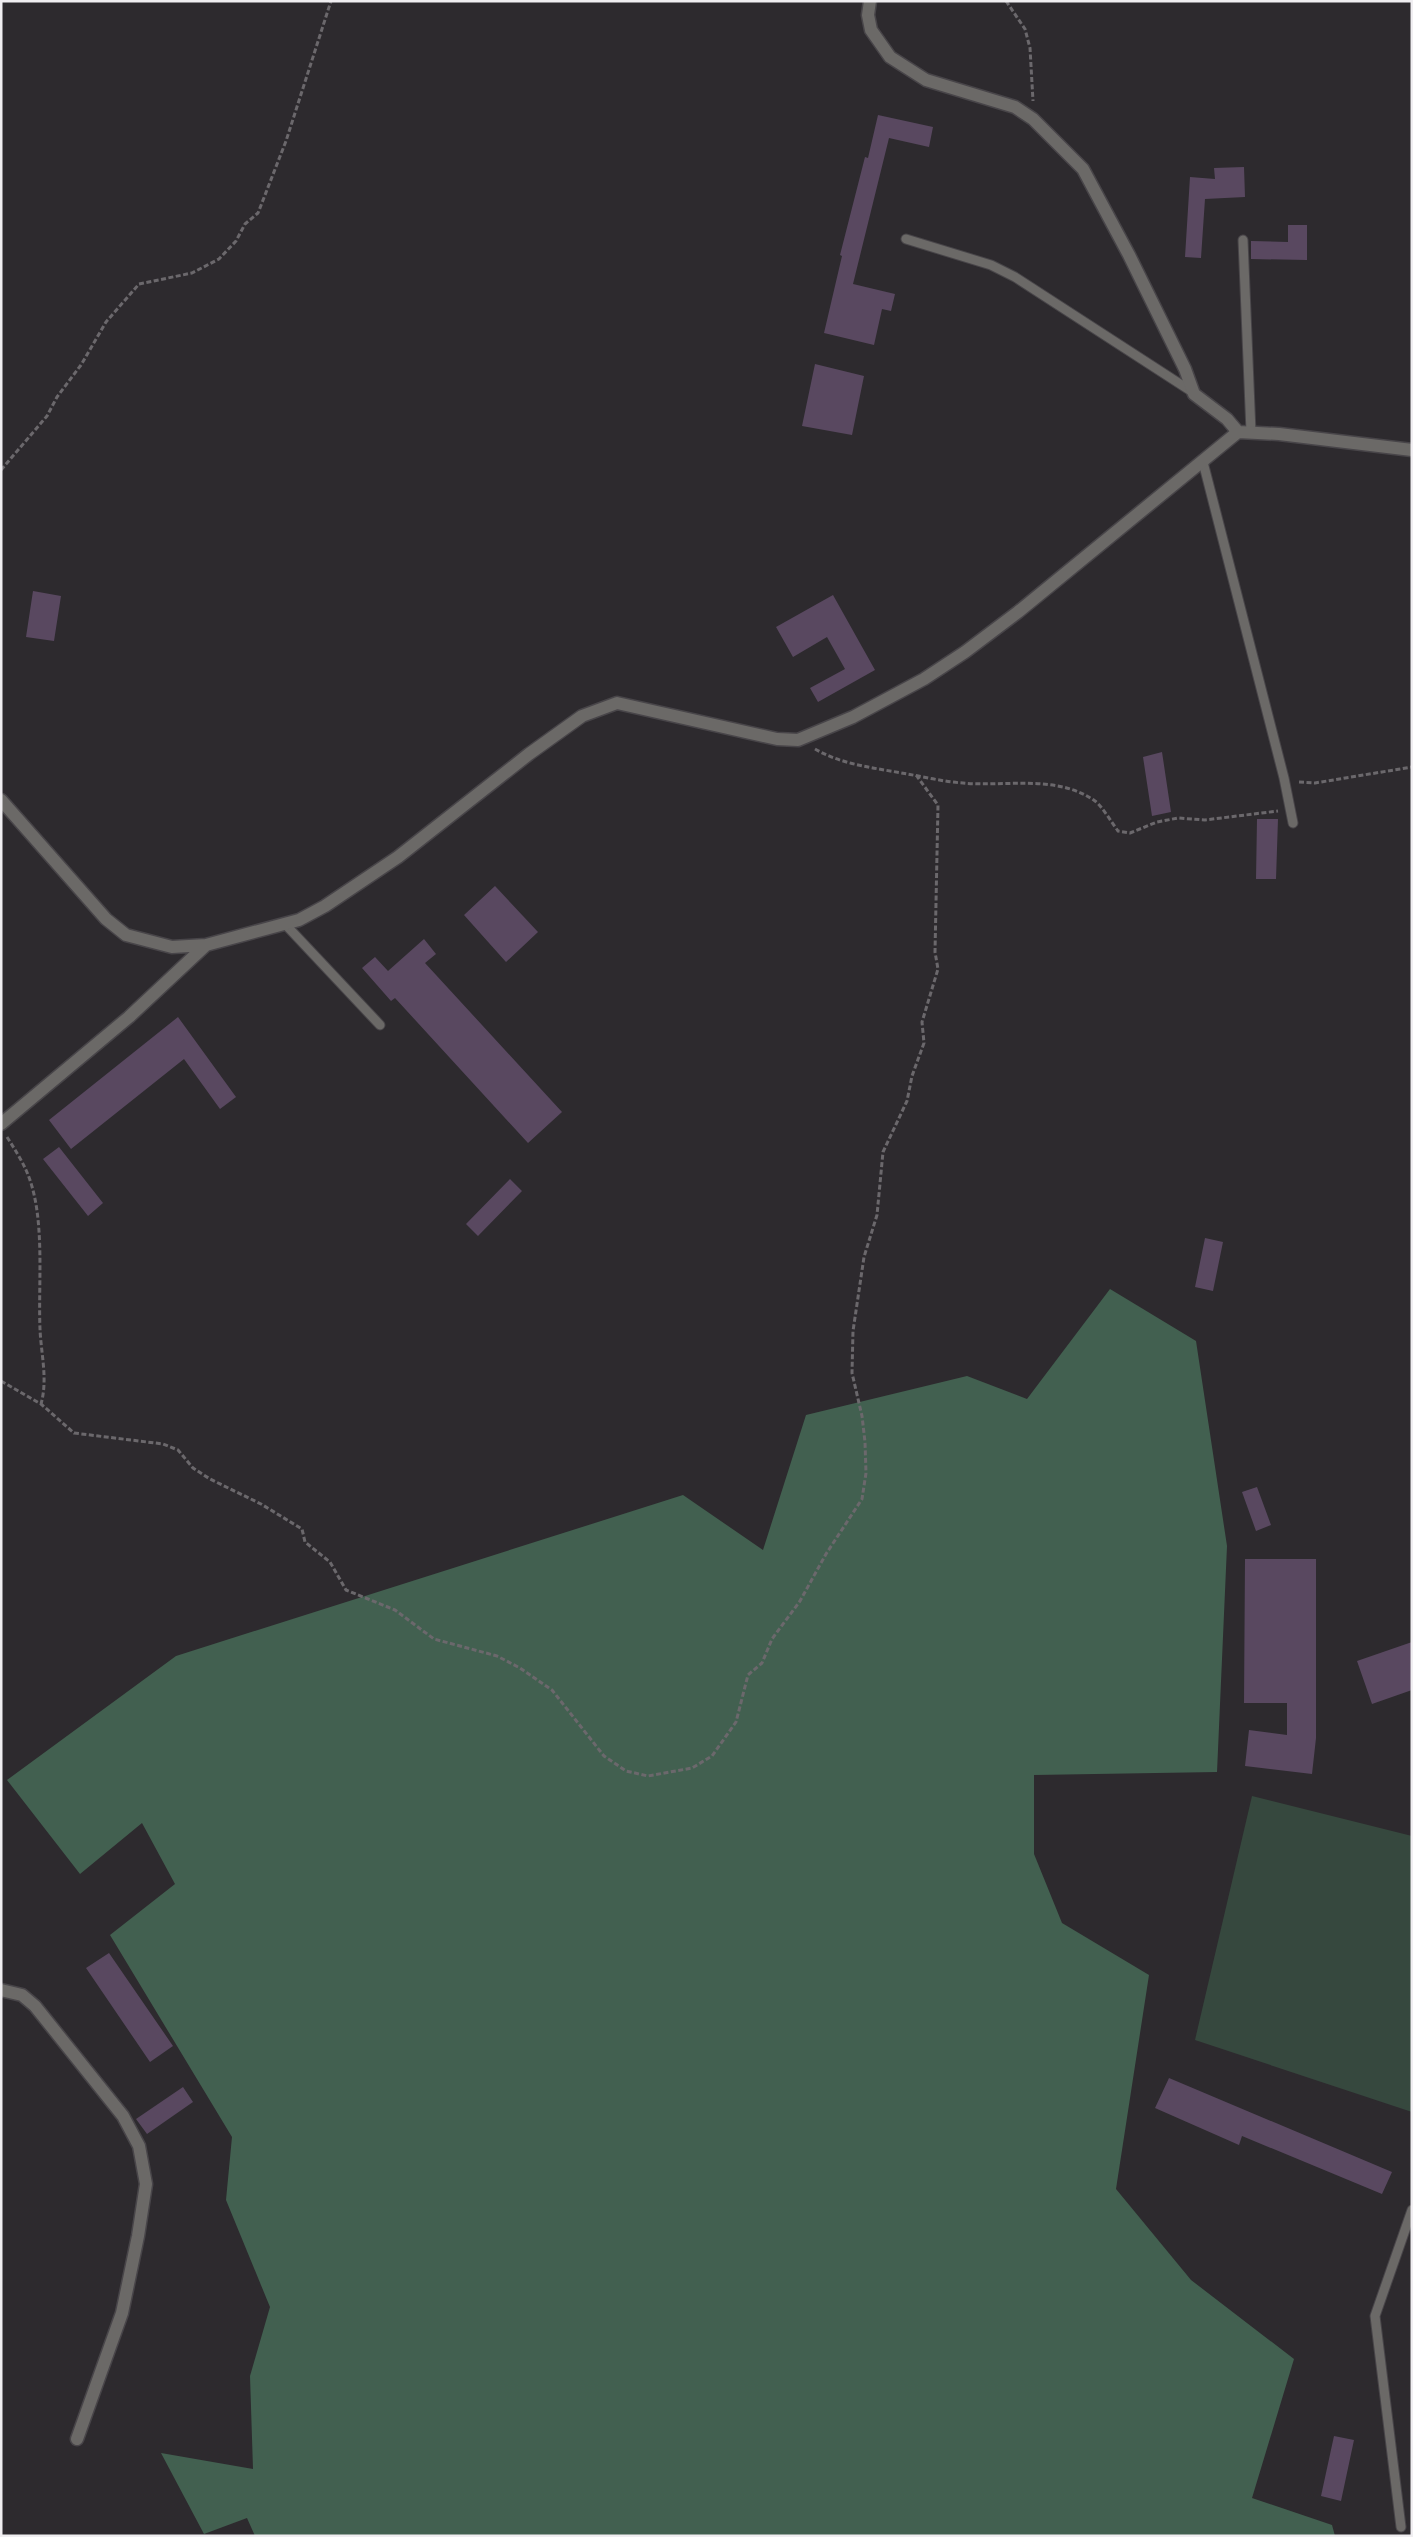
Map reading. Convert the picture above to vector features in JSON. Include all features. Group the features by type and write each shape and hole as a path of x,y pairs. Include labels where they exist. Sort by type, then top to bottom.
{"street":[{"path":"870,1 868,15 870,30 890,57 926,80 1015,108 1033,119 1083,169 1129,255 1185,369 1194,394 1244,432 1412,450"},
{"path":"1,800 106,920 126,936 172,947 206,945 299,920 325,906 398,858 529,754 582,716 602,707 617,703 777,739 798,740 853,718 924,679 965,652 1018,612 1203,462 1244,432"},
{"path":"1,1124 129,1017 206,945"},
{"path":"1,1990 22,1995 35,2006 123,2116 139,2146 144,2163 146,2184 138,2236 122,2313 77,2439"}],"lane":[{"path":"906,239 991,265 1015,277 1194,394"},
{"path":"1243,240 1244,432"},
{"path":"1203,462 1284,778 1288,809 1293,823"},
{"path":"285,924 380,1026"},
{"path":"1401,2527 1375,2316 1412,2210"}],"path":[{"path":"1,470 47,416 57,397 81,365 106,322 139,284 192,273 219,259 236,241 246,224 258,213 286,141 331,1"},
{"path":"1006,1 1025,30 1030,48 1033,119"},
{"path":"798,740 835,759 964,784 1040,783 1055,786 1079,793 1096,802 1118,831 1130,833 1156,822 1178,818 1206,820 1288,809"},
{"path":"1284,778 1314,783 1412,767"},
{"path":"1,1380 41,1404 74,1433 163,1444 178,1450 193,1468 210,1479 261,1504 302,1529 305,1542 330,1562 346,1590 395,1610 434,1639 498,1656 520,1668 552,1690 604,1756 626,1771 648,1776 692,1768 712,1756 736,1722 748,1674 762,1662 772,1639 800,1601 826,1554 862,1499 866,1473 865,1442 862,1416 852,1373 851,1355 864,1256 877,1215 883,1152 907,1101 912,1076 924,1042 922,1022 938,969 935,952 938,805 916,775"},
{"path":"1,1132 27,1171 35,1200 40,1241 38,1278 40,1332 46,1388 41,1404"}],"green space":[{"path":"1110,1289 1196,1341 1227,1546 1217,1772 1034,1775 1034,1854 1062,1923 1149,1975 1116,2189 1191,2280 1294,2359 1252,2498 1332,2525 1335,2536 255,2536 247,2518 204,2534 161,2453 253,2469 250,2376 270,2307 226,2200 232,2137 110,1935 175,1884 142,1823 80,1874 7,1780 176,1656 683,1495 763,1550 806,1415 967,1376 1027,1399"},
{"path":"1252,1796 1412,1836 1412,2112 1195,2040"}],"building":[{"path":"878,115 933,127 929,147 889,138 853,284 895,294 891,311 882,309 874,345 824,333 842,256 840,255 865,157 868,158"},
{"path":"1244,167 1245,197 1205,199 1201,258 1185,257 1190,177 1215,179 1214,168"},
{"path":"1288,225 1307,225 1307,260 1251,259 1251,241 1288,242"},
{"path":"815,364 864,376 852,435 802,426"},
{"path":"33,591 61,596 54,641 26,637"},
{"path":"833,595 875,670 818,702 810,688 845,669 827,637 793,657 776,627"},
{"path":"1162,752 1171,812 1152,816 1143,757"},
{"path":"1257,819 1278,819 1276,879 1256,879"},
{"path":"495,886 538,932 506,962 464,915"},
{"path":"424,939 436,954 425,963 562,1112 528,1143 395,998 391,1001 362,968 375,957 388,971"},
{"path":"178,1017 236,1097 220,1109 184,1059 71,1149 49,1120"},
{"path":"59,1147 103,1203 88,1216 43,1159"},
{"path":"510,1179 522,1191 478,1236 466,1224"},
{"path":"1205,1238 1223,1242 1213,1291 1195,1287"},
{"path":"1257,1487 1271,1525 1256,1531 1242,1492"},
{"path":"1245,1559 1316,1559 1316,1738 1312,1774 1245,1766 1249,1730 1287,1735 1287,1703 1244,1703"},
{"path":"1412,1642 1412,1690 1372,1704 1357,1661"},
{"path":"109,1953 173,2046 150,2062 86,1968"},
{"path":"1169,2078 1392,2172 1382,2194 1242,2136 1239,2145 1155,2108"},
{"path":"183,2087 193,2102 147,2134 136,2119"},
{"path":"1334,2436 1354,2440 1341,2501 1321,2496"}]}
